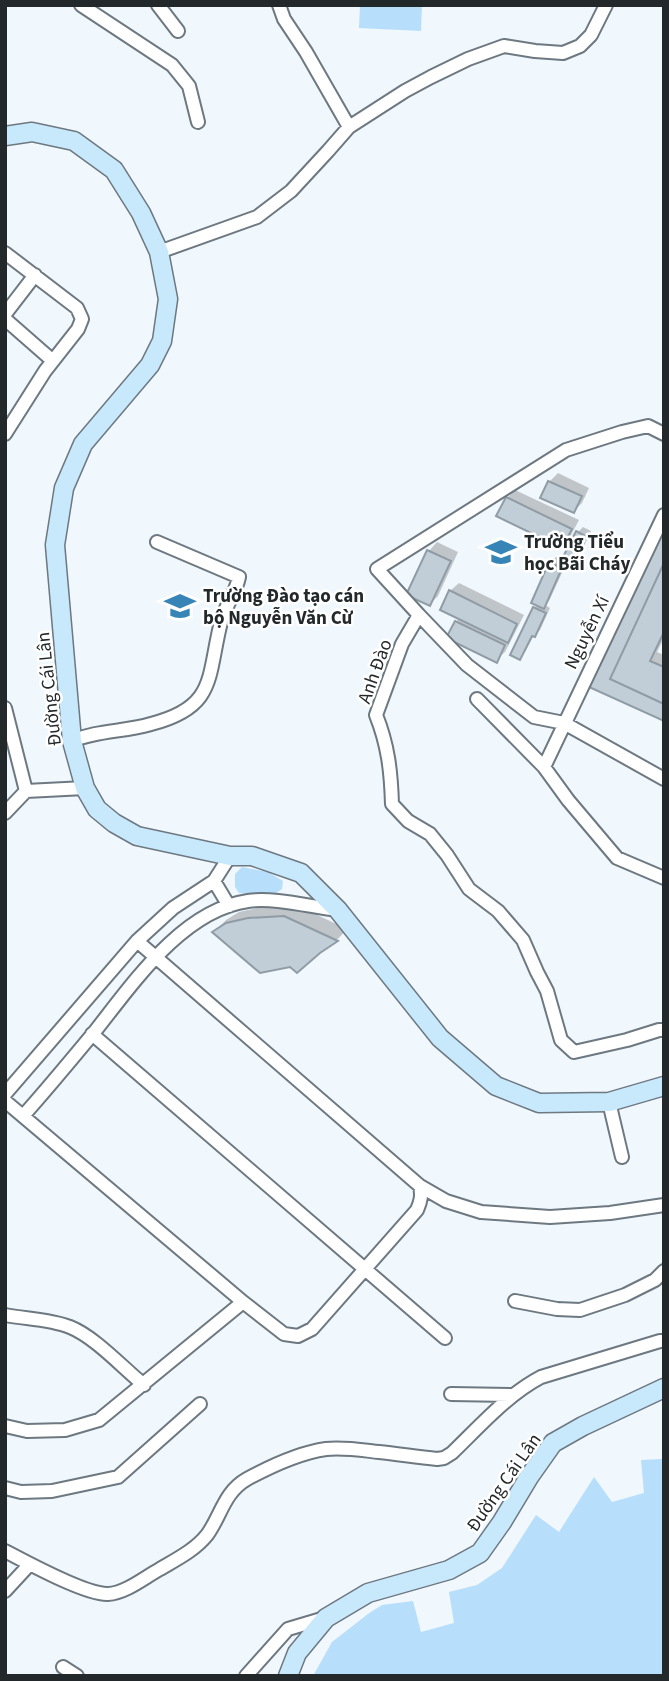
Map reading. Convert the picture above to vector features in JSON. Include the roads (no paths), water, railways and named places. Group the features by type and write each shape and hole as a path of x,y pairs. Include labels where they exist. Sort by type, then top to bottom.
{"main road":[{"name":"Đường Cái Lân","path":"5,136 32,132 74,141 114,170 141,213 159,252 168,299 162,341 149,365 83,444 64,488 55,545 72,741 85,788 97,809 137,836 230,856 252,856 301,873 338,910 440,1038 496,1086 539,1103 609,1102 664,1086"},
{"name":"Đường Cái Lân","path":"288,1676 297,1653 326,1618 368,1592 449,1570 480,1553 553,1443 664,1388"}],"street":[{"path":"82,5 172,65 189,86 198,122"},
{"path":"158,5 178,31"},
{"path":"279,5 284,19 349,127"},
{"path":"159,252 257,217 291,191 349,127 431,77 468,59 504,46 562,53 580,46 591,34 606,5"},
{"path":"5,253 77,308 82,319 78,329 52,360 5,434"},
{"path":"35,275 5,317 52,360"},
{"path":"664,434 648,426 566,450 377,569 467,665 534,717 564,723 664,779"},
{"name":"Nguyễn Xí","path":"544,767 664,515"},
{"path":"72,741 88,734 149,725 178,716 200,699 211,675 222,619 239,577 157,542"},
{"name":"Anh Đào","path":"419,615 402,645 376,715 385,737 391,769 392,804 408,821 430,835 469,889 498,911 523,940 547,990 561,1040 574,1052 664,1030"},
{"path":"477,699 544,767 617,858 664,878"},
{"path":"5,708 26,791"},
{"path":"5,813 26,791 85,788"},
{"path":"5,1094 137,941 173,908 214,881 230,856"},
{"path":"214,881 229,906"},
{"path":"23,1116 155,957 198,921 229,906 264,899 338,910"},
{"path":"137,941 420,1186 446,1201 481,1212 550,1217 610,1213 664,1205"},
{"path":"92,1034 445,1338"},
{"path":"5,1101 284,1334 298,1336 312,1329 416,1210 422,1194 420,1186"},
{"path":"609,1102 622,1157"},
{"path":"515,1301 557,1309 580,1310 625,1295 655,1280 664,1271"},
{"path":"5,1426 27,1431 65,1430 99,1420 243,1302"},
{"path":"5,1315 72,1328 89,1338 144,1385"},
{"path":"5,1551 94,1592 108,1594 122,1590 195,1548 208,1534 234,1488 288,1460 308,1452 350,1448 444,1458 513,1395 541,1377 664,1341"},
{"path":"451,1394 513,1395"},
{"path":"5,1488 21,1492 52,1490 118,1478 200,1404"},
{"path":"5,1591 30,1564"},
{"path":"246,1676 288,1629 326,1618"},
{"path":"64,1667 77,1676"}],"place":[{"name":"Trường Tiểu học Bãi Cháy","path":"501,552"},
{"name":"Trường Đào tạo cán bộ Nguyễn Văn Cừ","path":"180,606"}]}
